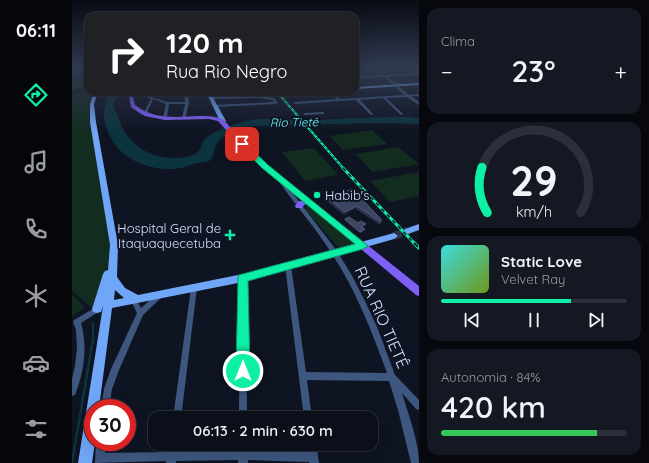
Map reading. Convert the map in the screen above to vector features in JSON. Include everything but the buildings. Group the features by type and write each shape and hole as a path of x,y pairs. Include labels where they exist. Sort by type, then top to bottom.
{"main road":[{"path":"94,96 92,109 93,122 114,237 112,277 103,307"},
{"path":"131,96 133,106 145,114 184,118 220,117"},
{"path":"211,98 220,117 234,136 252,155 419,292"},
{"path":"299,206 302,203 308,202"},
{"path":"408,231 419,227"},
{"path":"103,307 243,278 363,246 394,236"},
{"path":"85,463 103,307 114,256"},
{"path":"112,277 121,292 136,300"}],"street":[{"path":"402,89 419,104"},
{"path":"295,103 419,95"},
{"path":"184,118 187,103 186,96"},
{"path":"336,96 339,100"},
{"path":"211,98 260,97 275,100 276,102 274,104 220,117"},
{"path":"145,114 151,98 168,103 187,103"},
{"path":"383,98 401,114"},
{"path":"357,99 371,114"},
{"path":"305,114 325,114 315,102"},
{"path":"165,117 168,103"},
{"name":"RUA RIO TIETÊ","path":"278,177 335,253 369,318 392,377 416,463"},
{"path":"288,266 304,376 307,411"},
{"path":"243,278 243,411"},
{"path":"178,411 194,288"},
{"path":"106,399 115,369 140,313 160,295"},
{"path":"136,300 140,313"},
{"path":"72,392 81,353 81,336 77,322 103,307"},
{"path":"304,376 392,377 419,406"},
{"path":"101,451 100,461 243,459 314,460"}],"green space":[{"path":"72,89 82,89 72,91"},
{"path":"84,92 84,96 93,96 89,113 108,222 111,257 92,308 72,291 72,95"},
{"path":"372,130 387,144 343,150 330,136"},
{"path":"398,147 419,164 373,172 355,154"},
{"path":"314,148 338,175 305,181 282,152"},
{"path":"419,172 419,196 390,202 370,181"},
{"path":"308,206 356,244 338,247 304,208"},
{"path":"72,295 78,299 84,308 72,316"}],"water":[{"name":"Rio Tietê","path":"106,96 117,96 113,104 115,112 117,113 124,131 137,146 154,155 173,158 194,155 199,151 203,141 210,135 218,130 249,120 266,119 308,121 346,118 411,117 419,119 419,124 375,123 253,126 232,132 223,137 216,145 212,158 209,161 179,168 164,169 155,168 129,158 116,146 111,138 105,120 104,112"}],"waterway":[{"path":"93,323 93,339"},
{"path":"72,463 93,339"}],"tunnel":[{"path":"394,236 408,231"}],"railway":[{"path":"280,96 344,169"},
{"path":"343,168 415,244"},
{"path":"415,244 419,248"}],"place":[{"name":"Habib's","path":"317,195"},
{"name":"Hospital Geral de Itaquaquecetuba","path":"230,235"}],"route":[{"path":"242,144 265,166 363,246 243,278 243,371"}]}
